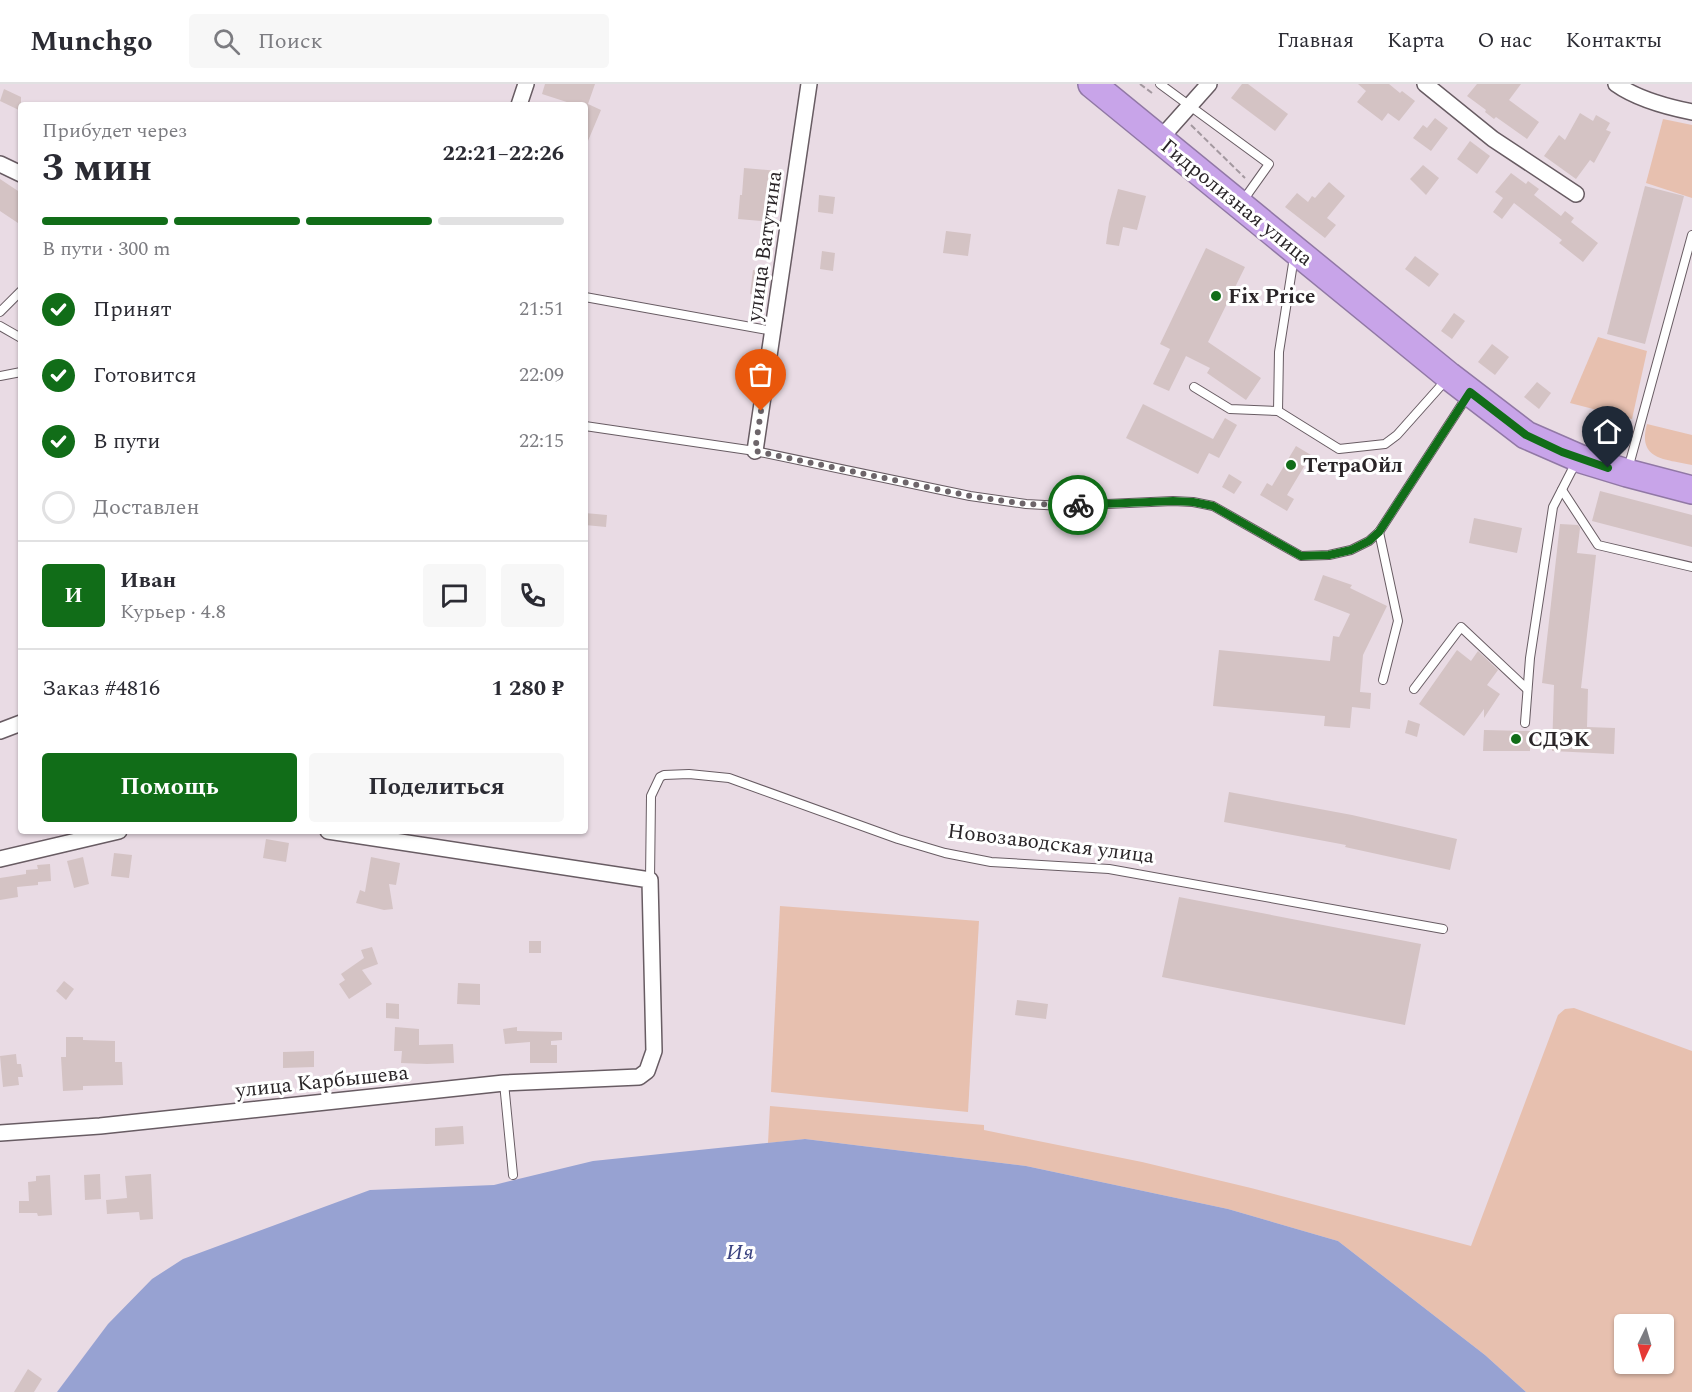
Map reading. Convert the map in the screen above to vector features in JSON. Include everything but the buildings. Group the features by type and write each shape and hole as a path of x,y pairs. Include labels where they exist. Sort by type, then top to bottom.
{"highway":[{"name":"Гидролизная улица","path":"1092,84 1160,139 1247,195 1296,249 1459,384 1526,435 1581,459 1692,490"}],"street":[{"path":"520,102 526,84"},
{"name":"улица Ватутина","path":"755,451 809,84"},
{"path":"1160,139 1209,84"},
{"path":"1425,84 1493,139 1576,194"},
{"path":"1616,84 1644,98 1692,112"},
{"path":"0,164 18,173"},
{"path":"0,731 18,724"},
{"path":"0,859 106,834"},
{"path":"348,834 650,880"},
{"name":"улица Карбышева","path":"0,1133 100,1126 504,1083 639,1077 647,1071 654,1051 650,880"}],"lane":[{"path":"1160,84 1185,111 1269,164 1247,195"},
{"path":"1627,473 1692,235"},
{"path":"1278,411 1278,352 1296,249"},
{"path":"0,312 18,294"},
{"path":"588,298 773,331"},
{"path":"0,326 18,336"},
{"path":"0,376 18,373"},
{"path":"1194,387 1230,409 1278,411 1339,449 1385,444 1459,384"},
{"path":"588,426 755,451 970,496 1026,504 1063,506 1193,502 1213,506 1301,556 1329,555 1351,550 1369,541 1379,532 1459,384"},
{"path":"1525,723 1530,658 1553,507 1572,470 1581,459"},
{"path":"1562,490 1598,545 1692,567"},
{"path":"1379,532 1398,621 1383,680"},
{"path":"1414,689 1461,627 1527,689"},
{"name":"Новозаводская улица","path":"650,880 651,796 660,777 689,774 729,778 898,839 945,853 991,862 1109,869 1443,929"},
{"path":"504,1083 513,1175"}],"path":[{"path":"1185,111 1247,195"}],"shaded area":[{"path":"1663,119 1692,125 1692,198 1646,183"},
{"path":"1598,337 1647,351 1632,419 1570,403"},
{"path":"1647,424 1692,435 1692,465 1663,459 1650,451 1646,445 1645,436"},
{"path":"780,906 979,921 968,1112 771,1092"},
{"path":"1574,1008 1692,1051 1692,1392 1526,1392 1485,1355 1338,1241 1228,1209 1026,1166 805,1139 768,1143 770,1106 984,1125 984,1130 1142,1162 1471,1246 1558,1015 1565,1009"}],"water":[{"name":"Ия","path":"805,1139 1026,1166 1228,1209 1338,1241 1485,1355 1526,1392 57,1392 108,1324 152,1279 183,1259 370,1190 494,1185 593,1161"}],"way so far":[{"path":"761,411 755,451 970,496 1026,504 1078,505"}],"place":[{"name":"Fix Price","path":"1216,296"},
{"name":"ТетраОйл","path":"1291,465"},
{"name":"СДЭК","path":"1516,739"}],"route":[{"path":"1078,505 1193,502 1213,506 1301,556 1329,555 1351,550 1369,541 1379,532 1470,392 1526,435 1562,452 1608,468"}]}
